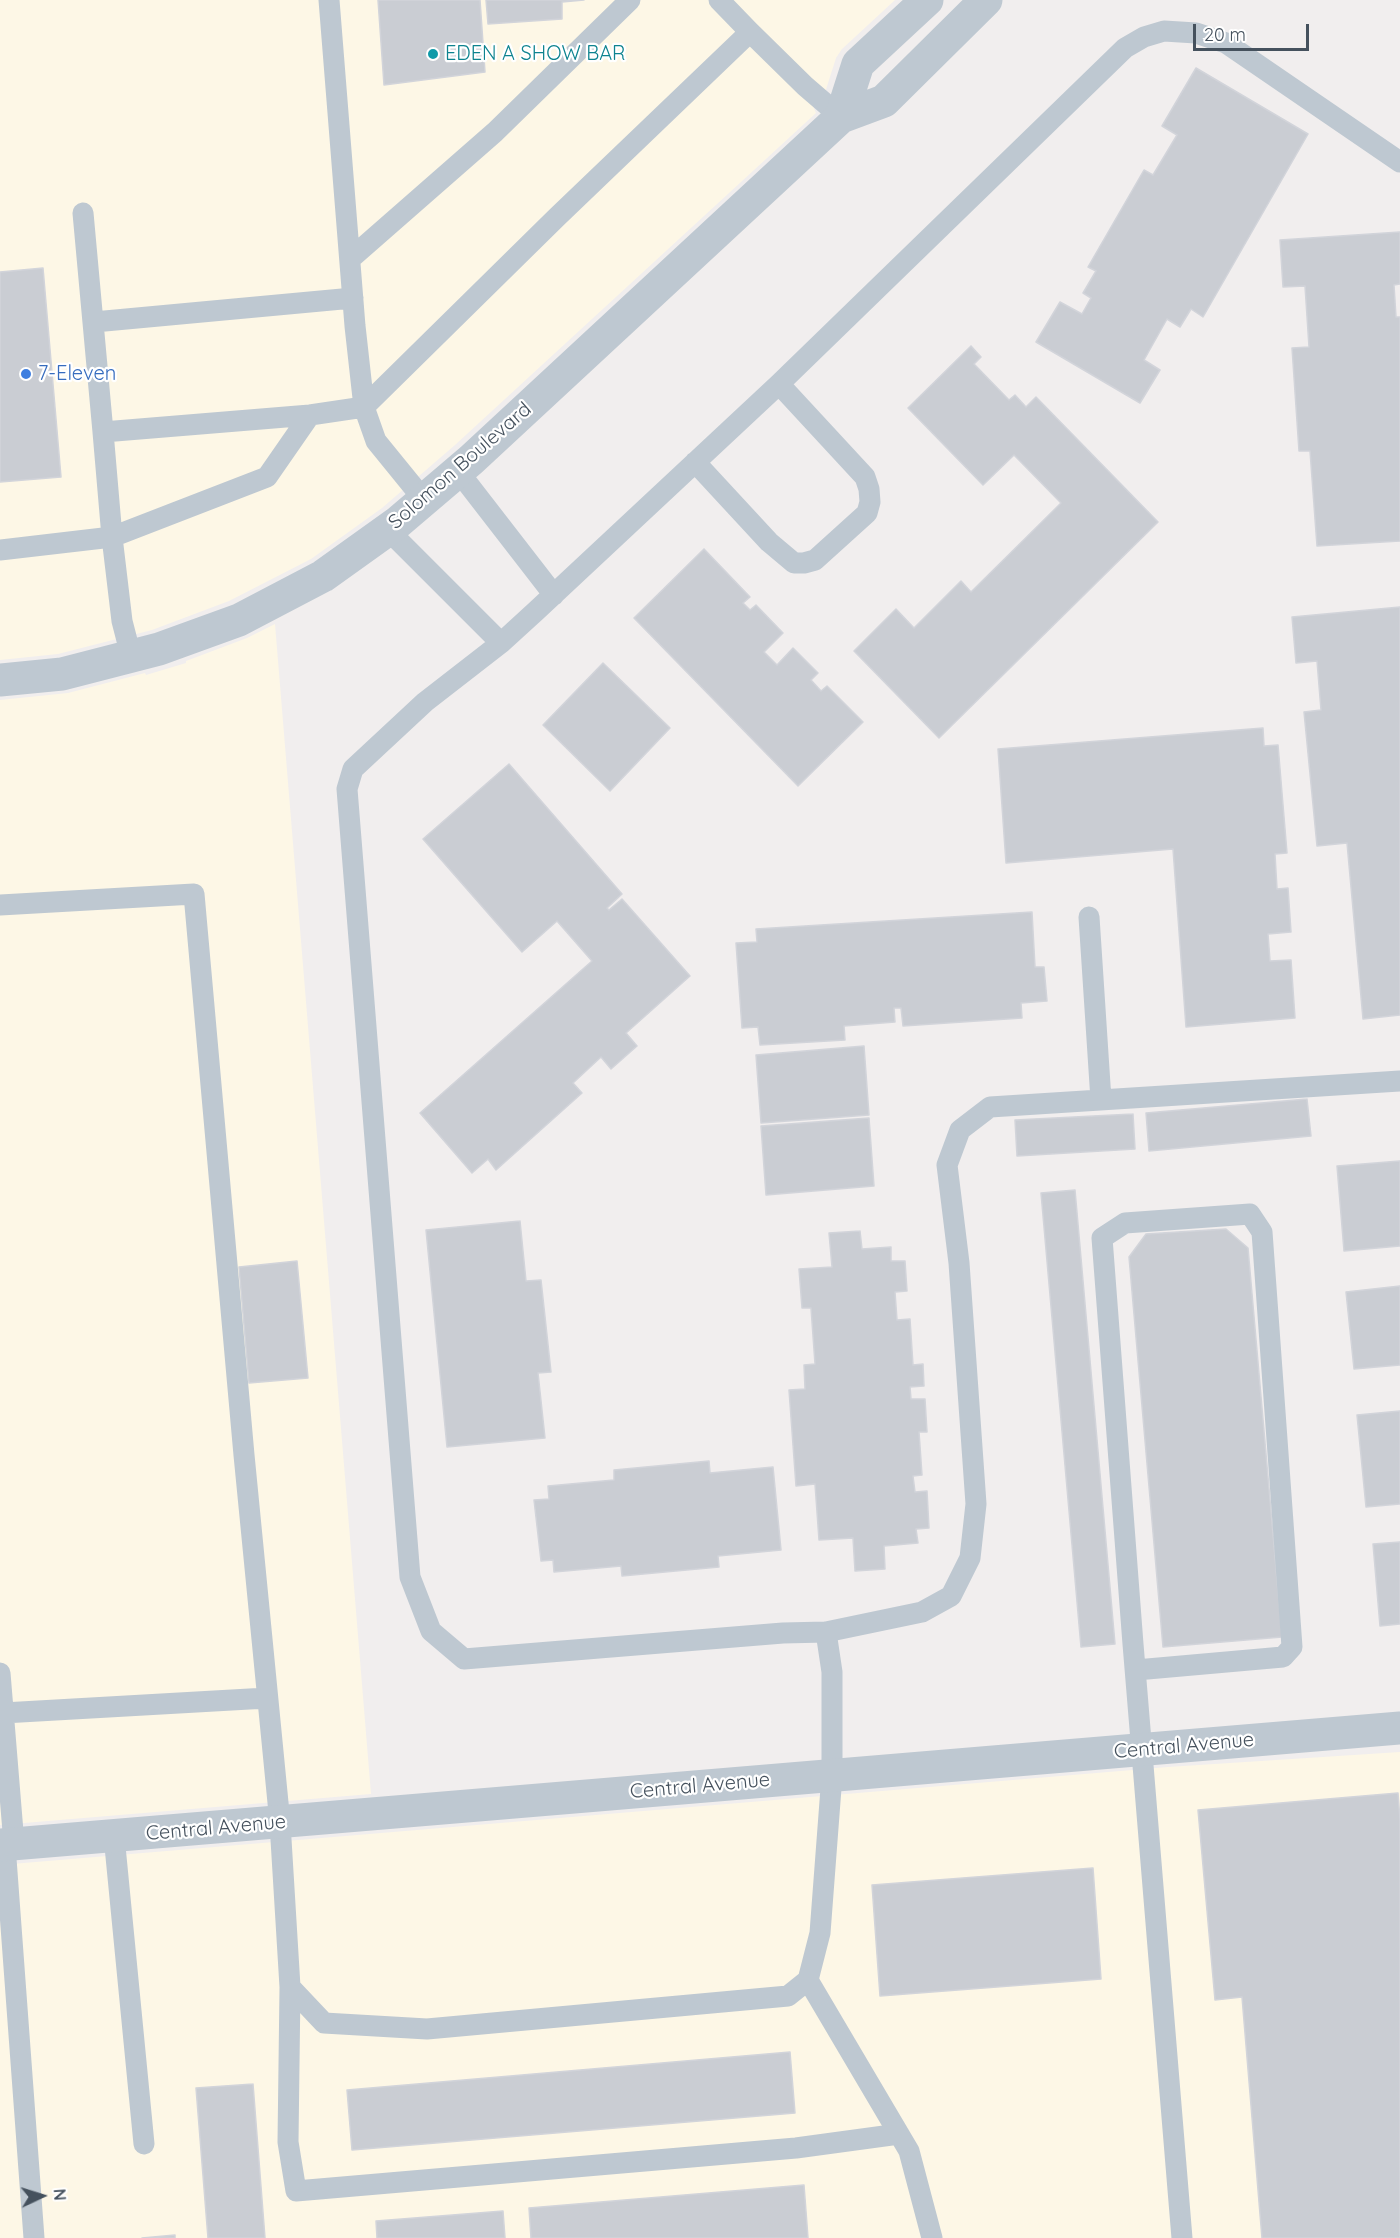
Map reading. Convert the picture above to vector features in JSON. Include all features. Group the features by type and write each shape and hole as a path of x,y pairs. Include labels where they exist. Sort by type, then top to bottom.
{"street":[{"path":"842,117 858,64 927,0"},
{"name":"Solomon Boulevard","path":"0,680 62,674 159,649 239,620 323,576 388,530 458,471 842,117 884,101 986,0"},
{"name":"Central Avenue","path":"6,1845 1400,1728"}],"lane":[{"path":"329,0 364,407 376,441 424,500"},
{"path":"350,259 495,132 630,0"},
{"path":"719,0 805,86 842,117"},
{"path":"1400,162 1226,43 1196,33 1164,31 1144,37 1125,48 779,384 554,595 501,643 425,702 353,770 347,789 410,1577 431,1630 464,1659 783,1633 826,1632 922,1612 951,1596 970,1558 976,1504 959,1263 947,1165 960,1130 990,1107 1400,1081"},
{"path":"103,432 310,415 364,407 558,216 750,32"},
{"path":"83,213 112,537 122,621 131,656"},
{"path":"94,321 353,298"},
{"path":"695,462 769,542 794,563 815,560 867,513 870,502 865,477 779,384"},
{"path":"0,550 112,537 267,477 310,415"},
{"path":"458,471 554,595"},
{"path":"388,530 501,643"},
{"path":"0,905 194,894 231,1325 280,1822 290,1987 288,2142 296,2191 796,2148 899,2134"},
{"path":"1089,917 1101,1100"},
{"path":"1136,1670 1283,1657 1292,1647 1262,1232 1250,1214 1125,1223 1102,1239 1136,1670 1182,2238"},
{"path":"290,1987 324,2023 427,2029 788,1996 808,1980 820,1933 832,1775 832,1672 826,1632"},
{"path":"0,1673 6,1845 34,2238"},
{"path":"3,1713 267,1698"},
{"path":"114,1836 144,2144"},
{"path":"808,1980 909,2151 932,2238"}],"shaded area":[{"path":"0,0 895,0 842,49 836,58 822,102 813,106 816,113 455,445 382,508 311,559 229,601 152,630 58,654 0,660"},
{"path":"275,624 371,1794 0,1825 0,700 68,693 145,673 146,675 186,663 186,661 247,638"},
{"path":"1400,1752 1400,2238 0,2238 0,1865 1168,1767"}],"building":[{"name":"EDEN A SHOW BAR","path":"378,0 480,0 485,72 384,85"},
{"path":"486,0 584,0 562,2 562,19 488,24"},
{"path":"1196,68 1308,134 1203,317 1191,309 1180,327 1167,319 1144,360 1160,370 1140,403 1036,342 1060,302 1082,314 1091,298 1083,293 1096,271 1088,267 1144,170 1153,175 1177,135 1162,126"},
{"path":"1400,232 1400,284 1394,285 1396,317 1400,317 1400,541 1317,546 1310,451 1299,451 1292,348 1309,347 1305,286 1283,287 1280,240"},
{"name":"7-Eleven","path":"43,268 61,477 0,482 0,272"},
{"path":"971,346 981,357 974,364 1009,400 1015,395 1026,407 1036,397 1158,522 939,738 854,651 896,609 914,628 961,581 971,592 1061,503 1014,455 983,485 908,408"},
{"path":"704,549 750,597 743,603 750,610 756,605 783,633 764,652 777,665 793,648 818,673 811,680 821,691 827,686 863,722 798,786 634,618"},
{"path":"1400,607 1400,1015 1363,1019 1347,843 1317,846 1304,712 1321,710 1317,661 1296,663 1292,617"},
{"path":"603,663 670,728 610,791 543,725"},
{"path":"1263,728 1264,746 1278,745 1287,853 1275,854 1277,889 1288,888 1291,932 1268,934 1270,961 1291,960 1295,1018 1186,1027 1173,849 1006,863 998,749"},
{"path":"509,764 622,894 607,908 609,910 622,899 690,976 626,1033 637,1046 611,1069 601,1057 573,1083 582,1093 496,1170 488,1159 472,1173 420,1113 592,961 557,921 522,952 423,839"},
{"path":"1032,912 1035,967 1044,967 1047,1001 1021,1003 1022,1018 903,1026 901,1008 894,1008 895,1022 844,1026 845,1040 760,1045 758,1027 742,1028 736,943 757,942 756,929"},
{"path":"864,1046 869,1115 761,1123 756,1055"},
{"path":"1307,1099 1311,1136 1149,1151 1146,1113"},
{"path":"1133,1114 1135,1149 1017,1156 1015,1120"},
{"path":"869,1118 874,1186 766,1195 761,1126"},
{"path":"1400,1161 1400,1246 1344,1251 1337,1166"},
{"path":"1075,1190 1115,1644 1081,1647 1041,1193"},
{"path":"520,1221 526,1281 541,1280 551,1372 538,1373 545,1438 447,1447 426,1230"},
{"path":"1226,1229 1248,1248 1282,1637 1163,1647 1129,1257 1146,1234"},
{"path":"860,1231 862,1249 891,1247 891,1261 905,1261 907,1291 895,1292 897,1320 910,1319 913,1365 923,1364 924,1386 910,1387 911,1399 925,1399 927,1432 919,1432 922,1475 913,1476 915,1492 927,1491 929,1528 916,1529 918,1543 884,1546 885,1569 855,1571 853,1538 819,1540 815,1484 796,1486 789,1390 805,1389 804,1365 815,1364 811,1308 802,1308 799,1269 832,1267 829,1233"},
{"path":"297,1261 308,1378 249,1383 239,1267"},
{"path":"1400,1286 1400,1365 1354,1369 1346,1292"},
{"path":"1400,1411 1400,1504 1366,1507 1357,1415"},
{"path":"709,1461 710,1473 773,1467 781,1550 718,1556 719,1567 622,1576 621,1566 554,1572 553,1560 541,1561 534,1500 549,1499 548,1486 614,1480 614,1470"},
{"path":"1400,1542 1400,1624 1380,1626 1373,1544"},
{"path":"1398,1793 1400,1819 1400,2238 1262,2238 1242,1997 1215,2000 1198,1810"},
{"path":"1093,1868 1101,1979 880,1996 872,1885"},
{"path":"790,2052 795,2113 352,2150 347,2090"},
{"path":"253,2084 265,2238 208,2238 196,2088"},
{"path":"804,2185 808,2238 531,2238 529,2208"},
{"path":"503,2211 505,2238 377,2238 376,2221"},
{"path":"175,2235 175,2238 142,2238"}],"place":[{"name":"EDEN A SHOW BAR","path":"433,54"},
{"name":"7-Eleven","path":"26,374"}]}
